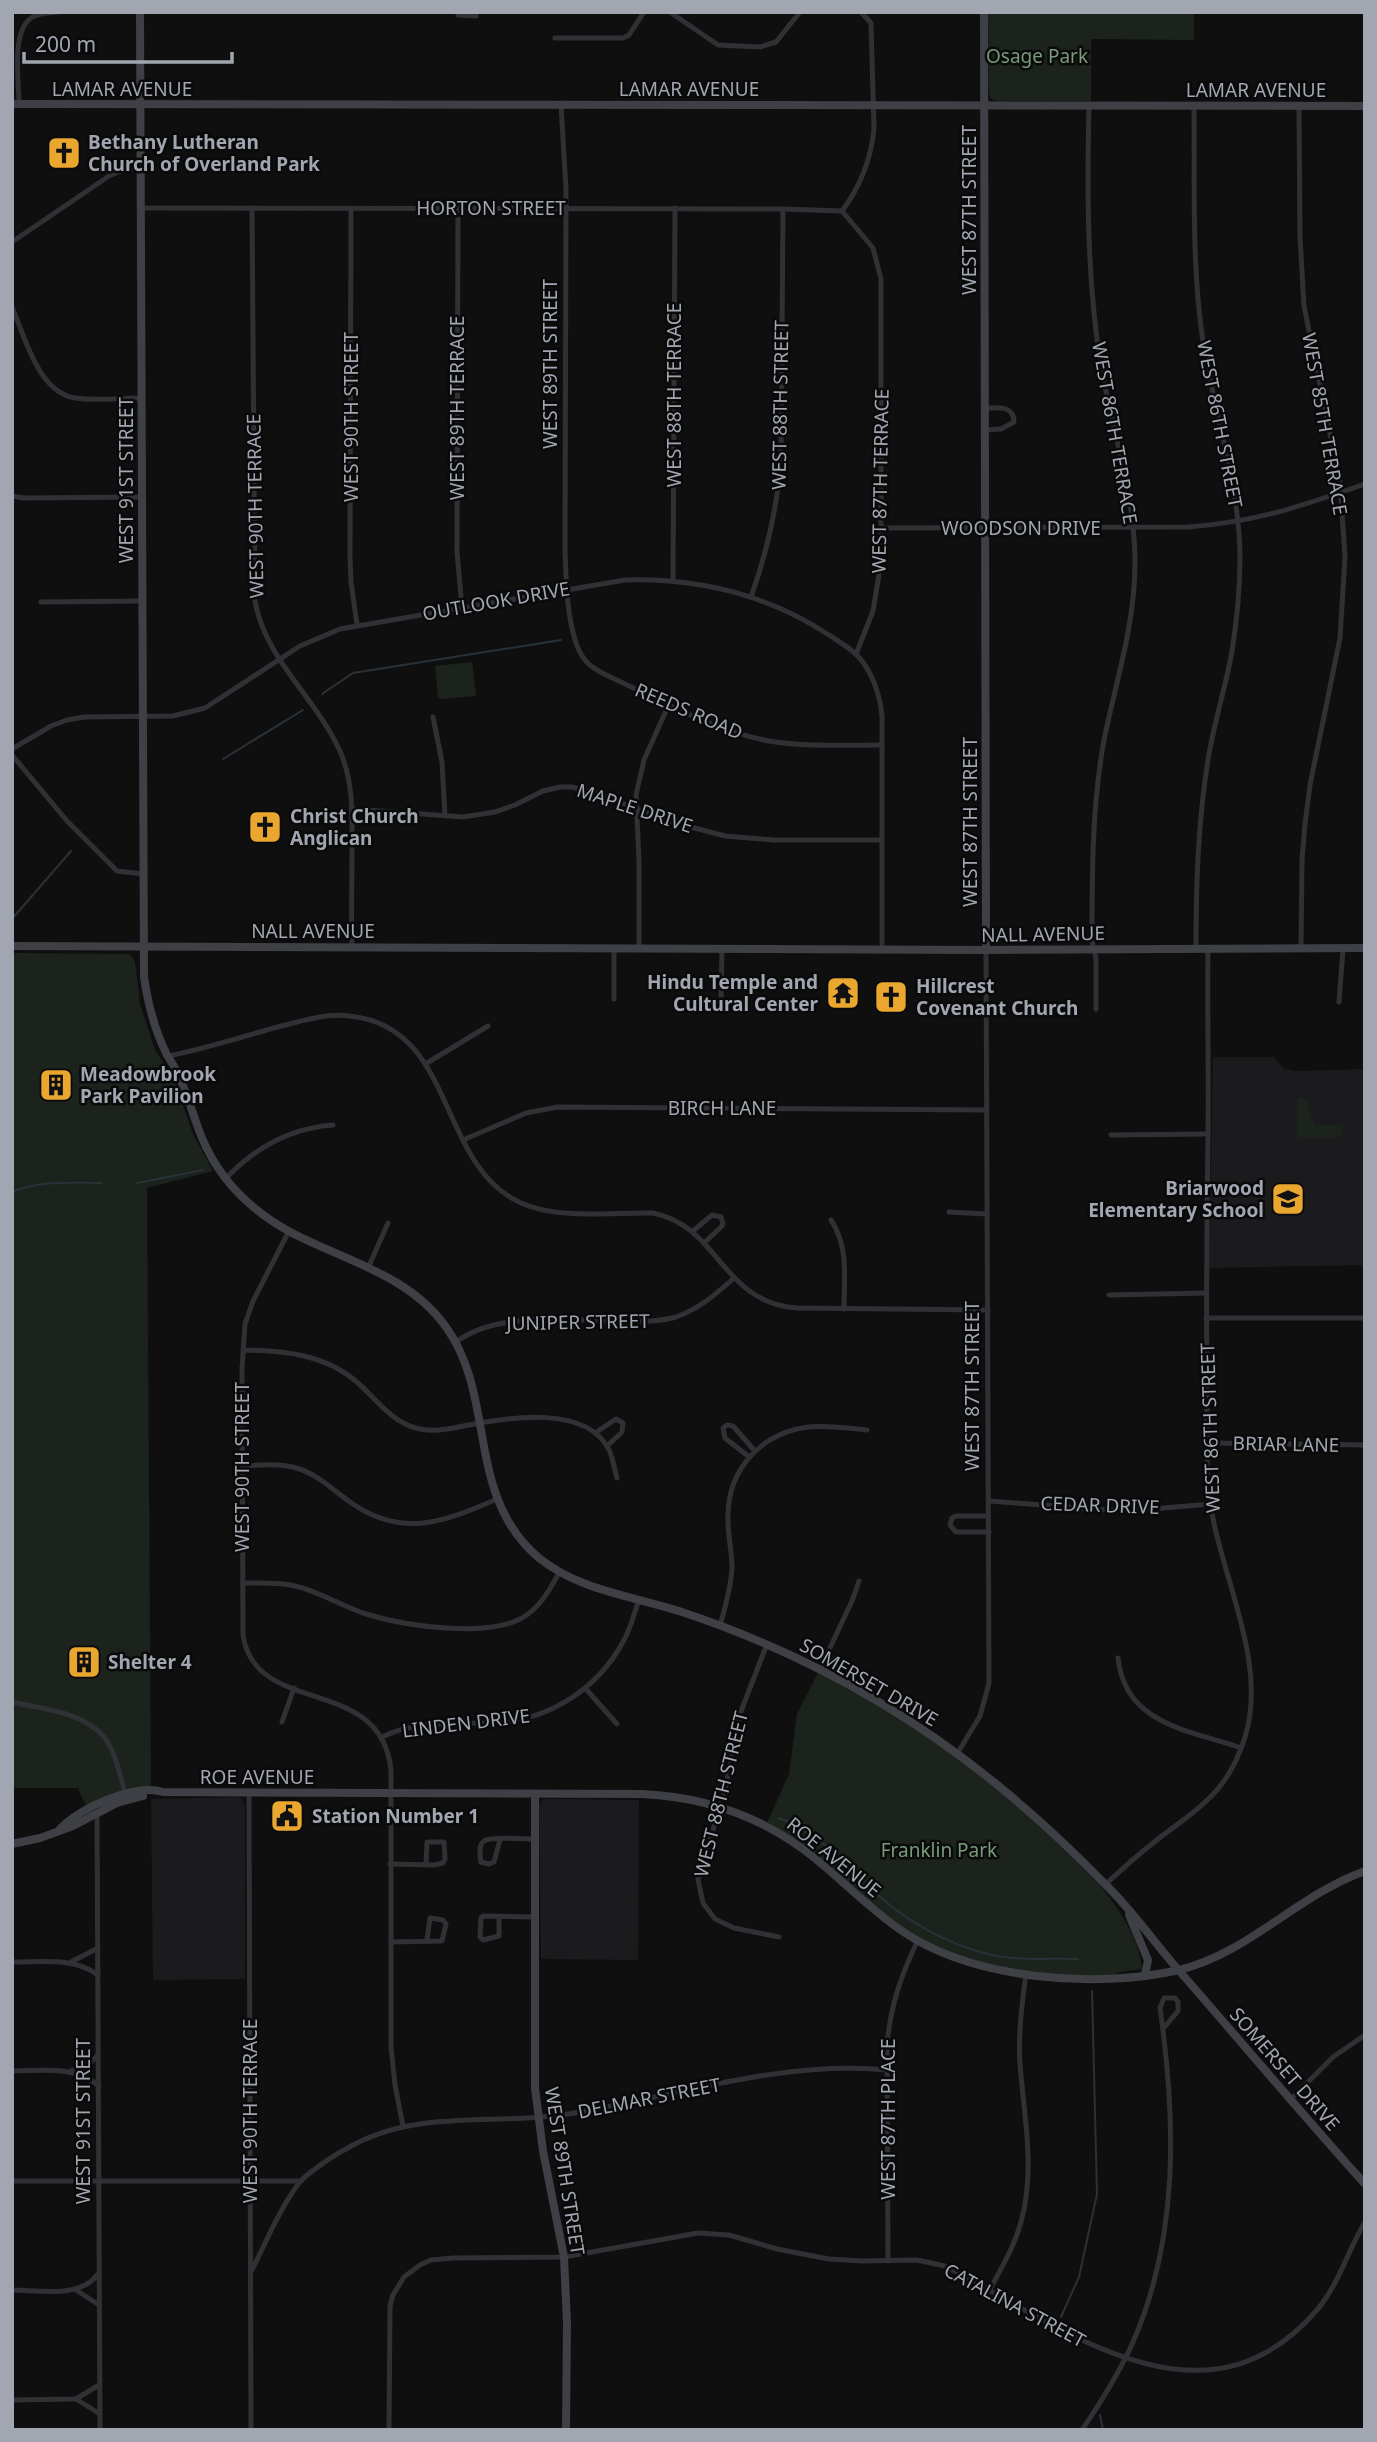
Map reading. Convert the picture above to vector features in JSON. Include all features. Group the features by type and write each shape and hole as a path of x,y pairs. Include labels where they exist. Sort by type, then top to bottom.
{"street":[{"path":"16,104 16,44 22,27 30,18 41,13 58,12"},
{"name":"WEST 91ST STREET","path":"140,12 143,947"},
{"path":"458,12 458,15 476,16 476,12"},
{"path":"555,38 623,38 629,35 644,12"},
{"path":"670,12 718,45 760,47 776,42 800,12"},
{"name":"WEST 87TH STREET","path":"957,1754 980,1716 988,1693 984,12"},
{"path":"842,211 869,160 874,129 871,23 863,13"},
{"name":"LAMAR AVENUE","path":"16,104 1365,106"},
{"name":"WEST 89TH STREET","path":"561,105 566,208 565,551 572,623"},
{"name":"WEST 86TH TERRACE","path":"1089,106 1090,240 1094,314 1106,396 1129,493 1134,575 1129,626 1098,780 1092,864 1091,941 1096,958 1096,1009"},
{"name":"WEST 86TH STREET","path":"1194,106 1198,301 1208,371 1231,473 1238,522 1239,584 1237,618 1210,750 1200,821 1196,949"},
{"name":"WEST 85TH TERRACE","path":"1299,106 1300,237 1304,306 1333,446 1345,538 1343,605 1335,668 1306,811 1302,860 1301,949"},
{"path":"12,242 109,176 123,170 141,168"},
{"name":"HORTON STREET","path":"141,208 675,208 842,211"},
{"name":"WEST 90TH TERRACE","path":"252,208 255,601 261,628 338,747 348,772 352,809 352,947"},
{"name":"WEST 90TH STREET","path":"351,208 350,558 357,625"},
{"name":"WEST 89TH TERRACE","path":"458,208 457,552 462,607"},
{"name":"WEST 88TH TERRACE","path":"673,581 675,208"},
{"name":"WEST 88TH STREET","path":"751,597 769,542 779,491 783,209"},
{"name":"WEST 87TH TERRACE","path":"842,211 873,248 881,279 882,528 878,592 871,619 856,654"},
{"path":"12,307 42,375 56,390 76,398 141,398"},
{"path":"985,408 1011,410 1014,422 1001,429 985,429"},
{"name":"WOODSON DRIVE","path":"882,528 1188,527 1238,522 1298,508 1365,484"},
{"path":"12,496 142,497"},
{"name":"OUTLOOK DRIVE","path":"12,752 51,726 68,720 173,716 205,708 279,659 326,634 357,625 625,580 697,584 751,597 799,617 856,654"},
{"path":"41,602 142,600"},
{"name":"REEDS ROAD","path":"572,623 579,652 594,669 728,730 769,741 808,745 882,745"},
{"path":"856,654 876,687 882,716 882,950"},
{"path":"639,948 636,795 644,760 669,704"},
{"path":"433,717 442,762 445,816"},
{"path":"12,752 67,821 117,871 144,874"},
{"name":"MAPLE DRIVE","path":"352,809 463,817 495,812 543,791 560,787 581,788 686,827 738,837 774,840 882,840"},
{"name":"NALL AVENUE","path":"12,946 882,950 1365,948"},
{"name":"SOMERSET DRIVE","path":"143,947 146,994 156,1029 182,1083 203,1141 226,1178 247,1203 289,1231 410,1290 442,1321 456,1342 471,1384 489,1477 497,1499 508,1521 523,1541 542,1560 588,1586 720,1626 820,1669 885,1705 957,1754 1033,1815 1106,1884 1365,2184"},
{"path":"614,948 614,999"},
{"path":"721,1000 722,949"},
{"name":"WEST 86TH STREET","path":"1106,1884 1139,1854 1195,1813 1212,1797 1230,1773 1249,1720 1252,1689 1246,1643 1215,1534 1210,1504 1206,1318 1208,949"},
{"path":"1339,1002 1343,949"},
{"path":"168,1056 309,1019 334,1015 351,1016 383,1025 410,1043 427,1063 474,1162 492,1184 520,1203 561,1212 653,1213 681,1222 693,1231 734,1278 754,1296 774,1305 797,1308 988,1310"},
{"path":"427,1063 488,1026"},
{"name":"BIRCH LANE","path":"463,1140 526,1113 558,1107 987,1110"},
{"path":"226,1178 249,1156 274,1140 333,1125"},
{"path":"1111,1135 1208,1134"},
{"path":"948,1212 987,1214"},
{"path":"693,1231 712,1215 721,1217 723,1224 704,1243"},
{"path":"831,1220 844,1250 845,1309"},
{"path":"368,1268 388,1223"},
{"name":"WEST 90TH STREET","path":"289,1231 248,1312 243,1350 243,1635 249,1655 262,1672 294,1688 358,1713 382,1737"},
{"name":"JUNIPER STREET","path":"456,1342 478,1328 506,1321 634,1321 674,1318 705,1303 734,1278"},
{"path":"1109,1295 1206,1293"},
{"path":"1206,1318 1365,1318"},
{"path":"243,1350 290,1352 323,1361 352,1377 396,1419 413,1428 438,1430 534,1417 575,1423 596,1433 607,1446 617,1478"},
{"path":"596,1433 616,1419 623,1423 622,1432 607,1446"},
{"path":"748,1456 725,1438 723,1428 727,1425 733,1426 754,1450"},
{"path":"720,1626 732,1567 728,1512 730,1497 748,1456 780,1435 800,1429 816,1427 867,1430"},
{"name":"BRIAR LANE","path":"1207,1443 1365,1445"},
{"path":"243,1466 285,1465 298,1468 369,1514 401,1524 449,1520 497,1499"},
{"name":"CEDAR DRIVE","path":"989,1501 1106,1510 1210,1504"},
{"path":"988,1516 956,1516 952,1518 950,1525 956,1532 989,1532"},
{"path":"243,1583 290,1585 365,1614 417,1625 489,1628 504,1626 530,1614 544,1599 560,1571"},
{"path":"820,1669 859,1581"},
{"name":"LINDEN DRIVE","path":"382,1737 416,1725 491,1723 528,1718 561,1705 586,1688 605,1670 629,1629 639,1600"},
{"name":"WEST 88TH STREET","path":"767,1644 740,1714 730,1767 700,1870 699,1891 703,1903 715,1919 725,1925 779,1937"},
{"path":"1118,1658 1120,1673 1128,1693 1147,1712 1170,1725 1241,1748"},
{"path":"282,1722 294,1688"},
{"path":"586,1688 617,1724"},
{"path":"12,1702 81,1720 96,1729 106,1738 125,1798"},
{"path":"382,1737 390,1759 392,2063 403,2126"},
{"name":"ROE AVENUE","path":"60,1829 68,1819 89,1807 163,1792 663,1795 689,1798 748,1817 780,1833 817,1860 893,1924 918,1940 975,1966 1026,1974 1108,1978 1145,1976 1210,1960 1240,1945 1317,1892 1365,1871"},
{"name":"WEST 90TH TERRACE","path":"249,1793 251,2430"},
{"name":"WEST 89TH STREET","path":"535,1794 534,2059 543,2151 564,2257 567,2323 566,2430"},
{"name":"ROE AVENUE","path":"12,1844 40,1838 73,1826 125,1798"},
{"name":"WEST 91ST STREET","path":"97,1813 100,2430"},
{"path":"500,1840 494,1862 481,1862 482,1843 486,1840 535,1839"},
{"path":"390,1864 438,1865 444,1861 445,1844 442,1841 427,1842 426,1864"},
{"path":"1125,1906 1147,1960 1145,1976"},
{"path":"499,1918 499,1936 483,1940 481,1918 536,1917"},
{"path":"391,1942 444,1940 446,1924 443,1920 429,1918 427,1940"},
{"name":"WEST 87TH PLACE","path":"888,2261 888,2026 894,1998 918,1940"},
{"path":"71,1962 98,1948"},
{"path":"12,1962 71,1962 98,1975"},
{"path":"989,2291 1020,2229 1028,2190 1028,2144 1020,2046 1026,1974"},
{"path":"1082,2430 1125,2359 1150,2294 1159,2259 1167,2208 1171,2113 1163,2028 1161,2001 1169,1996 1178,2001 1178,2011 1163,2028"},
{"path":"1291,2099 1333,2057 1365,2035"},
{"path":"71,2071 90,2063 99,2055"},
{"name":"DELMAR STREET","path":"251,2272 279,2215 301,2181 345,2149 379,2132 445,2120 512,2120 567,2115 799,2070 853,2067 887,2070"},
{"path":"12,2071 71,2071 84,2075 99,2086"},
{"path":"12,2181 301,2181"},
{"name":"CATALINA STREET","path":"389,2430 390,2306 399,2284 409,2272 419,2265 441,2258 564,2257 687,2234 713,2232 805,2255 855,2261 916,2260 938,2264 1059,2330 1125,2359 1169,2371 1205,2371 1246,2361 1275,2347 1306,2323 1330,2292 1354,2239 1365,2222"},
{"path":"12,2290 76,2290 91,2282 99,2272"},
{"path":"76,2290 99,2305"},
{"path":"12,2399 76,2399 100,2384"},
{"path":"76,2399 100,2414"}],"shaded area":[{"name":"Briarwood Elementary School","path":"1213,1057 1274,1057 1283,1068 1294,1071 1365,1069 1365,1265 1209,1268"},
{"path":"240,1797 245,1806 245,1979 153,1980 151,1799"},
{"path":"544,1799 639,1800 638,1960 541,1959 539,1805"}],"green space":[{"name":"Osage Park","path":"988,12 1194,12 1194,40 1091,39 1091,101 997,101 991,99 989,93"},
{"path":"472,662 476,696 440,699 435,666"},
{"path":"12,953 129,954 135,961 140,1004 155,1050 174,1079 193,1134 213,1171 147,1188 151,1787 86,1806 78,1788 12,1788"},
{"path":"1297,1098 1308,1098 1308,1109 1315,1125 1342,1125 1342,1137 1297,1137"},
{"name":"Franklin Park","path":"820,1669 930,1735 1023,1807 1089,1873 1116,1907 1134,1939 1142,1969 1119,1972 1108,1978 998,1971 918,1940 766,1825 789,1774 797,1714"}],"waterway":[{"path":"322,694 353,673 561,640"},
{"path":"223,759 303,710"},
{"path":"12,919 71,851"},
{"path":"137,1183 203,1170"},
{"path":"12,1192 45,1184 101,1183"},
{"path":"778,1818 812,1835 840,1860"},
{"path":"878,1895 903,1915 961,1946 1013,1958 1078,1959"},
{"path":"1061,2317 1079,2277 1097,2194 1092,1991"},
{"path":"1100,2415 1103,2430"}],"place":[{"name":"Bethany Lutheran Church of Overland Park","path":"64,153"},
{"name":"Christ Church Anglican","path":"265,827"},
{"name":"Hindu Temple and Cultural Center","path":"843,993"},
{"name":"Hillcrest Covenant Church","path":"891,997"},
{"name":"Meadowbrook Park Pavilion","path":"56,1085"},
{"name":"Briarwood Elementary School","path":"1288,1199"},
{"name":"Shelter 4","path":"84,1662"},
{"name":"Station Number 1","path":"287,1816"}]}
